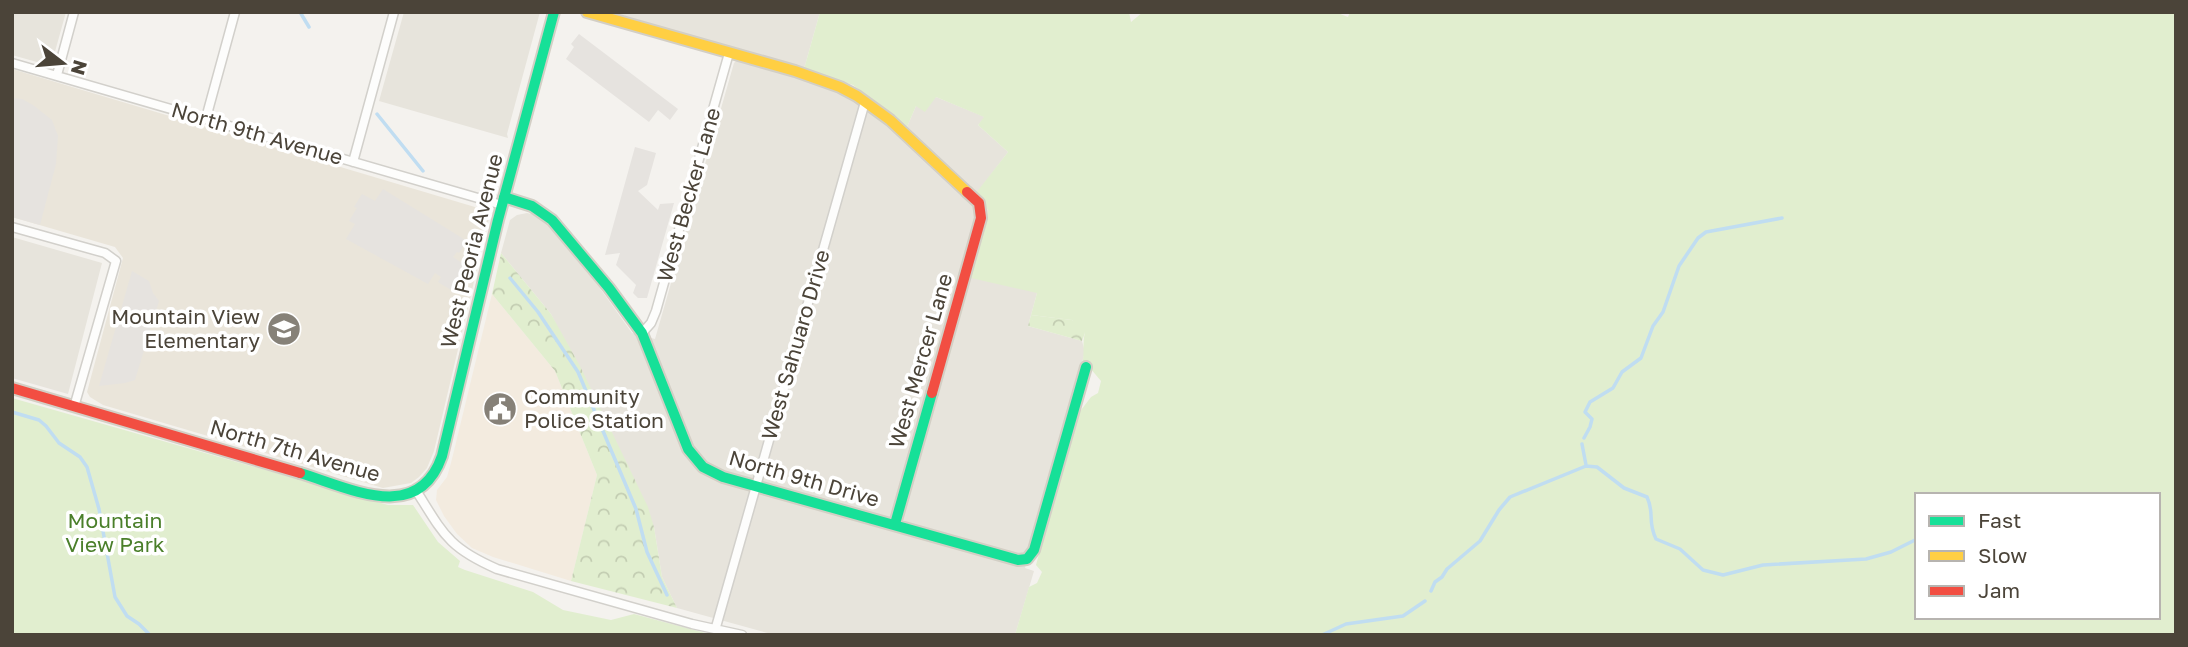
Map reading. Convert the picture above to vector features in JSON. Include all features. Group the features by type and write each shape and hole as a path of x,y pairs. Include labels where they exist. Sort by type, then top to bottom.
{"street":[{"path":"57,75 74,12"},
{"path":"206,118 235,12"},
{"path":"353,162 394,12"},
{"name":"West Peoria Avenue","path":"417,492 437,473 442,456 503,201 555,12"},
{"path":"587,12 813,76 865,102"},
{"name":"West Becker Lane","path":"642,333 651,323 656,310 729,53"},
{"name":"North 9th Avenue","path":"12,63 353,162 503,201"},
{"name":"West Mercer Lane","path":"865,102 908,136 981,208 981,218 895,524"},
{"name":"West Sahuaro Drive","path":"716,627 865,102"},
{"name":"North 9th Drive","path":"503,201 532,206 552,220 609,288 642,333 669,405 694,458 712,473 1018,559 1027,559 1034,550 1086,367"},
{"path":"12,227 105,253 116,261 74,407"},
{"name":"North 7th Avenue","path":"12,388 382,497 394,498 417,492"},
{"path":"417,492 455,547 485,564 692,624 716,627 742,635"}],"shaded area":[{"path":"12,12 66,12 51,66 12,55"},
{"path":"404,12 540,12 508,138 379,101"},
{"path":"612,12 820,12 804,69"},
{"path":"579,34 678,109 670,120 658,110 649,122 566,59 574,47 571,44"},
{"path":"738,59 804,77 852,97 904,134 916,106 936,97 985,117 978,125 1008,152 977,193 988,210 987,221 1037,293 1028,326 1082,341 1085,352 1025,568 1034,571 1015,635 775,635 677,608 662,577 654,527 551,314 501,253 510,220 527,213 536,215 543,219 599,287 632,333 655,339 734,63"},
{"name":"Mountain View Elementary","path":"12,69 485,210 489,218 434,451 427,468 419,477 411,483 383,488 103,405 90,397 87,392 123,258 115,247 12,217"},
{"path":"12,98 22,99 33,105 52,120 58,136 56,164 40,225 12,217"},
{"path":"635,147 656,153 647,185 638,191 658,210 660,204 674,203 647,298 638,298 633,293 636,285 616,265 620,253 605,255"},
{"path":"383,189 467,241 453,257 465,265 451,290 438,282 441,277 435,273 428,284 346,239 355,224 349,221 362,194 375,201"},
{"path":"12,237 102,263 68,394 12,378"},
{"path":"132,271 149,281 159,301 135,380 99,386"},
{"path":"492,294 555,371 597,475 571,581 472,548 457,534 436,500 437,490 447,477 451,463"}],"green space":[{"path":"820,12 1129,12 1131,22 1143,12 1335,12 1348,17 1350,12 2176,12 2176,635 1015,635 1029,587 1037,583 1042,572 1036,565 1078,414 1091,397 1098,393 1101,381 1090,368 1082,366 1085,333 1072,320 1031,315 1037,293 971,278 988,210 976,193 1008,152 978,125 984,117 936,97 925,112 916,106 907,127 853,85 804,69"},
{"path":"501,253 551,314 580,366 648,507 662,577 677,608 571,581 597,475 555,371 492,294"},
{"path":"1031,315 1072,320 1083,327 1085,333 1082,341 1028,326"},
{"name":"Mountain View Park","path":"12,398 388,505 413,505 438,542 460,561 458,567 533,592 563,610 611,620 634,614 713,635 12,635"}],"waterway":[{"path":"300,12 309,27"},
{"path":"377,114 423,171"},
{"path":"1584,438 1592,419 1585,412 1590,402 1613,388 1622,372 1641,358 1653,326 1663,312 1679,266 1698,238 1706,232 1782,218"},
{"path":"510,278 538,312 578,372 636,509 647,552 667,595"},
{"path":"12,412 39,420 59,443 80,457 87,467 99,509 115,597 127,616 150,635"},
{"path":"1582,444 1586,465"},
{"path":"1431,591 1447,569 1480,541 1510,497 1586,466 1597,467 1624,488 1647,497 1656,539 1680,549 1703,570 1723,575 1763,565 1866,559 1891,552 1915,540"},
{"path":"1322,635 1346,624 1403,616 1425,601"}],"traffic: fast":[{"path":"300,473 381,496 400,496 417,490 431,477 442,456 498,220 554,12"},
{"path":"504,197 532,206 552,220 609,288 642,333 688,449 703,467 723,477 1018,560 1027,559 1034,550 1086,367"},
{"path":"895,524 932,393"}],"traffic: slow":[{"path":"587,12 795,71 840,87 890,120 967,192"}],"traffic: jam":[{"path":"932,393 981,218 979,203 967,192"},
{"path":"12,388 300,473"}],"place":[{"name":"Mountain View Elementary","path":"284,329"},
{"name":"Community Police Station","path":"500,409"}]}
